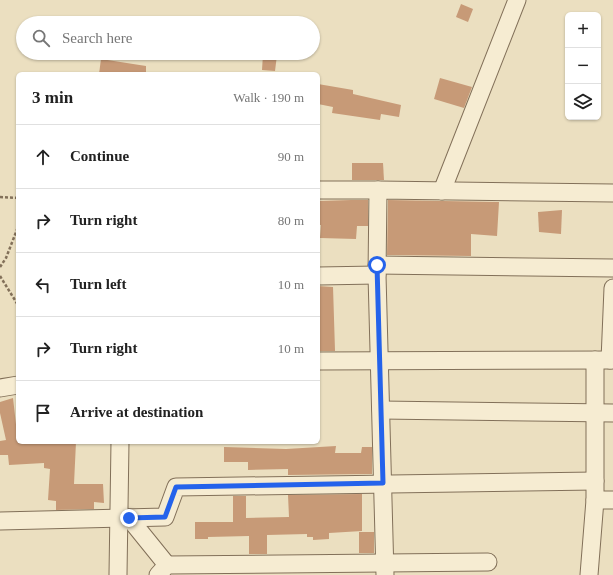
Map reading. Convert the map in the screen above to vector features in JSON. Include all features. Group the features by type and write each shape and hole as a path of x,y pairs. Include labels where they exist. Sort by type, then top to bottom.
{"street":[{"path":"442,191 517,0"},
{"path":"320,190 613,193"},
{"path":"378,190 377,270 385,569"},
{"path":"320,276 377,270 613,268"},
{"path":"589,575 595,500 595,413 606,360 613,288"},
{"path":"320,361 606,360"},
{"path":"0,388 16,385"},
{"path":"381,410 613,413"},
{"path":"118,575 124,518 120,444"},
{"path":"0,521 165,517 176,487 595,481"},
{"path":"595,500 613,500"},
{"path":"124,518 162,570 385,569 488,562"}],"path":[{"path":"0,197 16,198"},
{"path":"0,267 6,258 16,231"},
{"path":"0,276 16,302"}],"building":[{"path":"461,4 473,9 468,22 456,17"},
{"path":"101,60 146,66 146,72 99,72"},
{"path":"263,60 276,60 275,71 262,70"},
{"path":"440,78 472,87 464,108 434,99"},
{"path":"320,84 353,90 353,94 401,105 399,117 381,114 380,120 332,113 333,107 320,104"},
{"path":"352,163 383,163 384,180 352,180"},
{"path":"368,200 368,226 357,226 356,239 320,238 320,201"},
{"path":"388,200 499,202 497,236 471,234 471,256 387,255"},
{"path":"562,210 561,234 539,232 538,212"},
{"path":"320,286 333,287 335,351 320,351"},
{"path":"13,398 16,424 16,444 76,444 74,484 103,484 104,503 94,502 94,509 56,510 56,501 48,500 50,469 44,468 44,463 9,465 8,455 0,455 0,441 6,440 0,413 0,402"},
{"path":"336,446 335,453 361,453 362,447 372,447 372,474 288,475 288,469 248,470 248,462 224,462 224,447 286,449"},
{"path":"362,494 362,531 329,533 329,539 313,540 313,537 307,537 307,534 267,535 267,554 249,554 249,536 208,537 208,539 195,539 195,522 233,522 233,496 246,496 246,518 289,517 288,495"},
{"path":"359,532 374,532 374,553 359,553"}],"route":[{"path":"129,518 165,517 176,487 383,483 377,265"}]}
